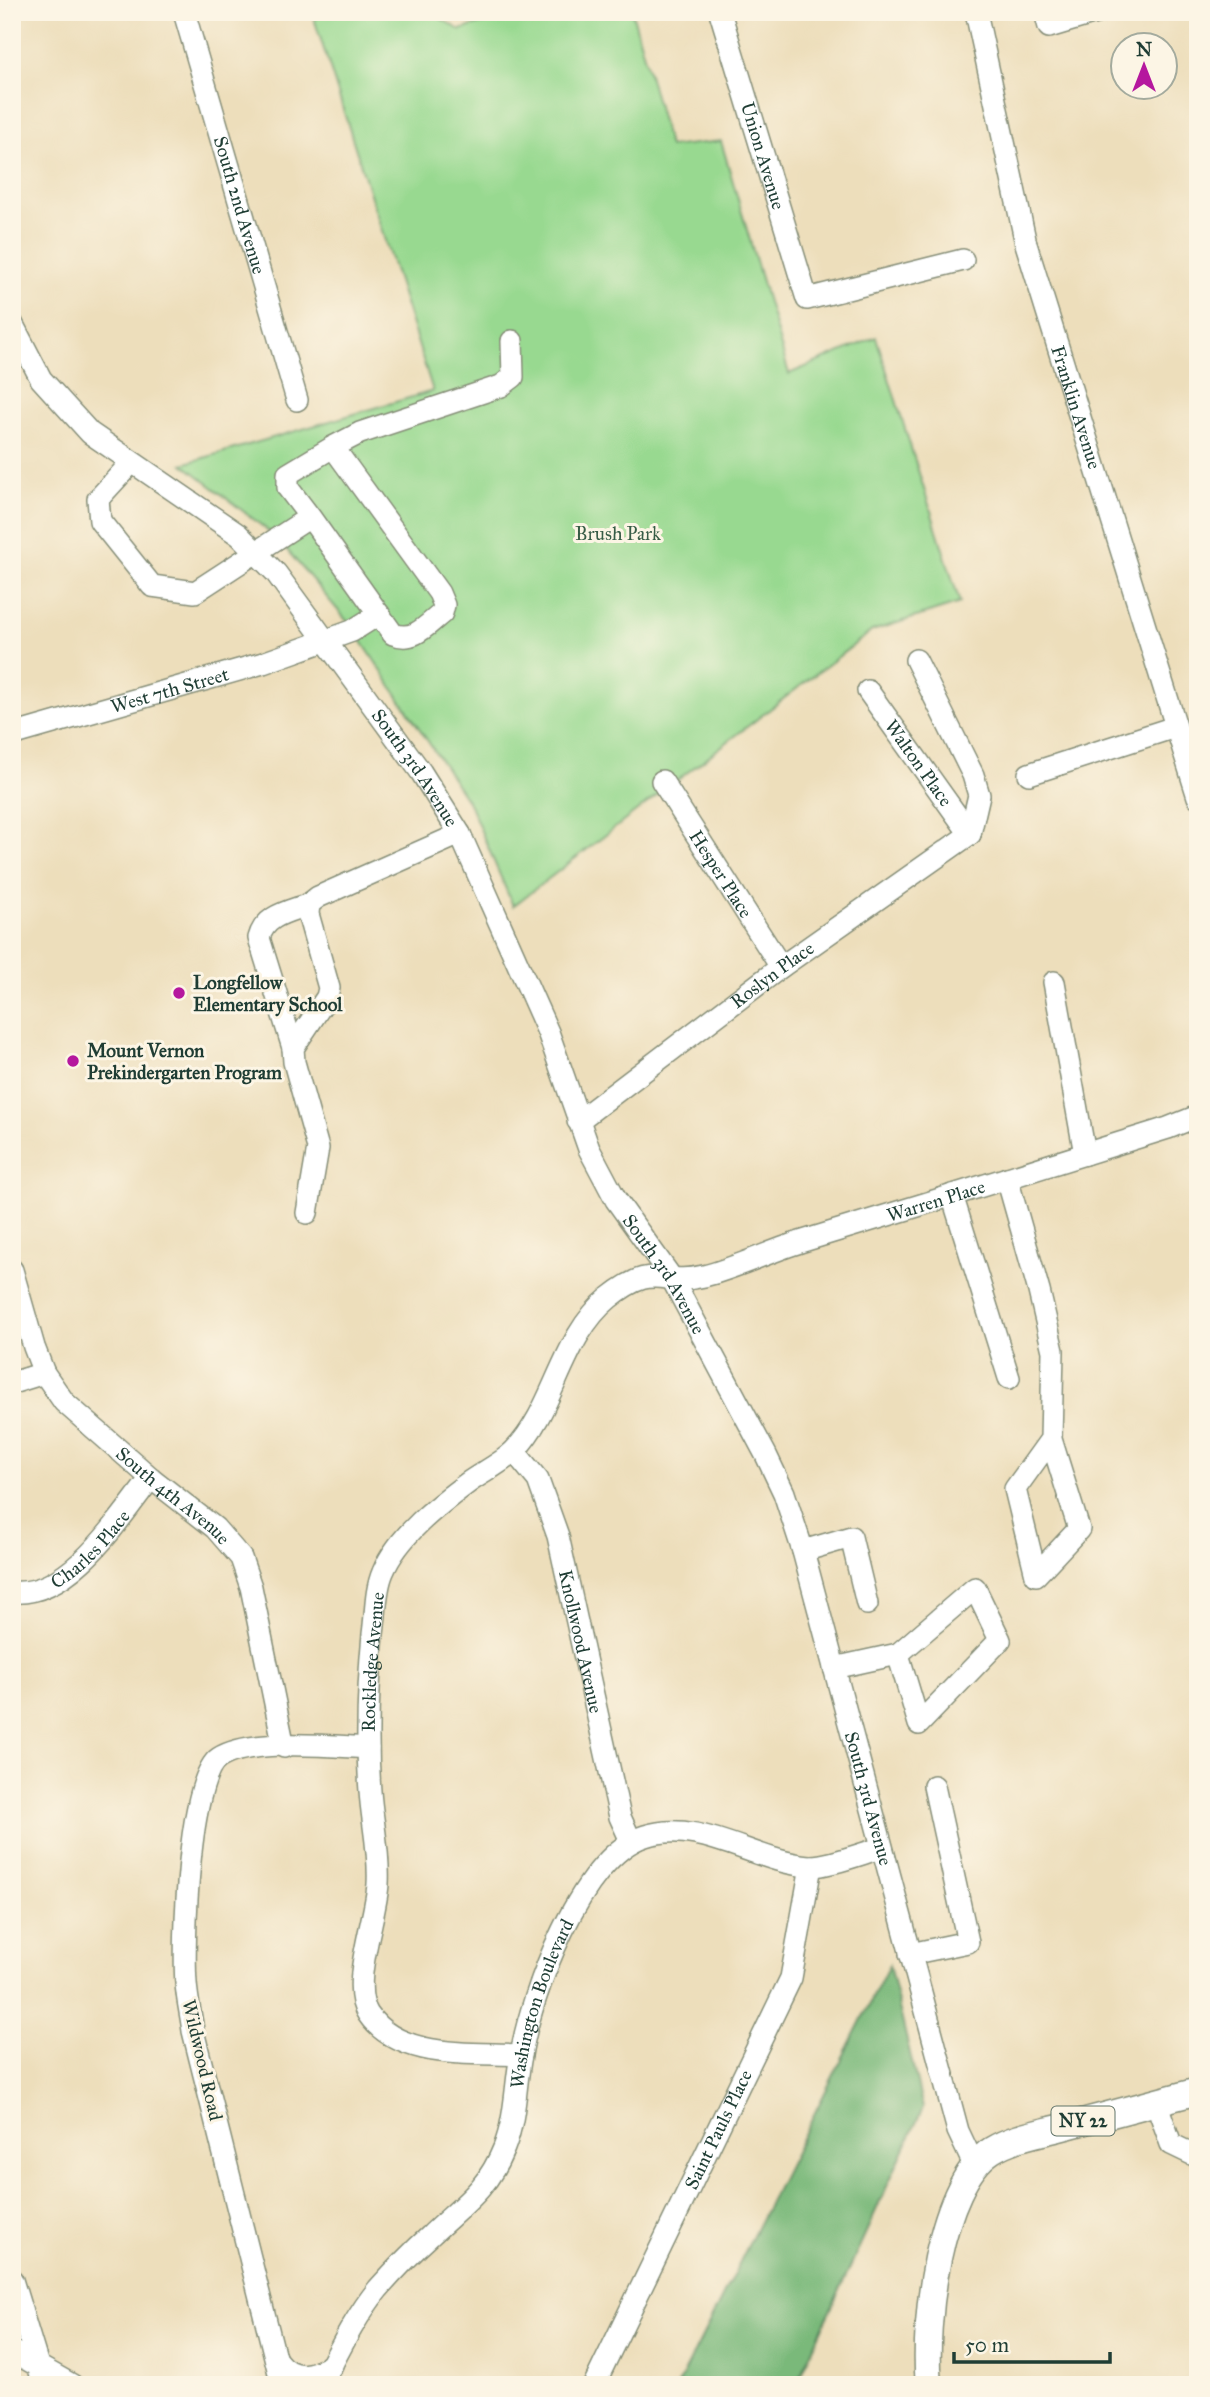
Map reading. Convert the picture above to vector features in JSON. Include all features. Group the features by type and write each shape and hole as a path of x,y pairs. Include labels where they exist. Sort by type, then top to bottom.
{"main road":[{"name":"NY 22","path":"974,2165 1009,2142 1198,2091"},
{"path":"929,2385 927,2327 931,2290 957,2202 974,2165"}],"street":[{"name":"South 2nd Avenue","path":"184,12 296,400"},
{"name":"Union Avenue","path":"720,12 807,299 963,260"},
{"name":"Franklin Avenue","path":"976,12 1026,244 1198,797"},
{"path":"1045,12 1049,27 1099,12"},
{"name":"South 3rd Avenue","path":"12,323 41,379 90,433 220,521 276,573 421,772 460,834 548,1032 589,1149 616,1200 671,1277 784,1493 803,1552 958,2131 974,2165"},
{"path":"334,447 439,593 444,605 442,613 412,637 405,639 393,634 288,488 288,474 334,447 360,433 501,386 513,377 513,341"},
{"path":"131,463 98,499 100,521 152,586 195,592 310,517"},
{"name":"West 7th Street","path":"12,735 263,663 352,631 379,614"},
{"path":"916,660 973,775 979,795 970,834"},
{"name":"Walton Place","path":"869,691 970,834"},
{"path":"1029,774 1175,727"},
{"name":"Hesper Place","path":"662,781 781,967"},
{"path":"307,1213 318,1148 294,1062 293,1048 259,938 262,926 271,918 309,904 318,897 460,834"},
{"name":"Roslyn Place","path":"578,1121 781,967 970,834"},
{"path":"293,1048 327,997 329,988 307,914 309,904"},
{"path":"1054,982 1085,1154"},
{"name":"Warren Place","path":"671,1277 703,1276 775,1249 1085,1154 1198,1116"},
{"path":"1007,1178 1053,1352 1051,1439 1079,1529 1036,1575 1016,1489 1051,1439"},
{"path":"951,1195 1009,1378"},
{"name":"South 4th Avenue","path":"12,1270 44,1373 79,1418 215,1528 241,1558 251,1587 284,1747"},
{"name":"Rockledge Avenue","path":"521,2055 414,2045 393,2038 379,2027 360,1999 359,1984 374,1923 378,1882 368,1748 369,1676 379,1582 385,1567 410,1534 464,1485 514,1451 539,1415 553,1382 588,1321 606,1301 638,1278 671,1277"},
{"path":"12,1383 44,1373"},
{"name":"Knollwood Avenue","path":"514,1451 538,1480 558,1536 621,1817 631,1841"},
{"name":"Charles Place","path":"12,1592 21,1592 60,1579 71,1572 95,1548 151,1478"},
{"path":"803,1552 851,1537 867,1604"},
{"path":"834,1668 898,1654 975,1588 999,1640 919,1724 898,1654"},
{"name":"Wildwood Road","path":"282,2385 193,2031 186,1983 187,1878 199,1806 209,1769 216,1760 227,1753 284,1747 368,1748"},
{"path":"910,1954 968,1942 934,1786"},
{"name":"Washington Boulevard","path":"321,2385 377,2290 430,2235 476,2196 491,2174 513,2120 521,2055 533,2002 578,1900 598,1870 631,1841 652,1834 682,1832 811,1866 881,1848"},
{"name":"Saint Pauls Place","path":"594,2385 791,1978 811,1866"},
{"path":"1156,2102 1171,2144 1198,2157"},
{"path":"12,2280 22,2320 42,2375"},
{"path":"12,2351 42,2375 72,2385"},
{"path":"277,2361 287,2372 304,2376 332,2365"}],"green space":[{"name":"Brush Park","path":"312,12 430,12 460,30 519,12 632,12 669,147 721,141 789,374 876,337 960,603 872,631 513,906 470,805 353,628 276,537 183,464 433,391"},
{"path":"889,1965 923,2108 796,2385 678,2385"}],"place":[{"name":"Longfellow Elementary School","path":"179,993"},
{"name":"Mount Vernon Prekindergarten Program","path":"73,1061"}]}
